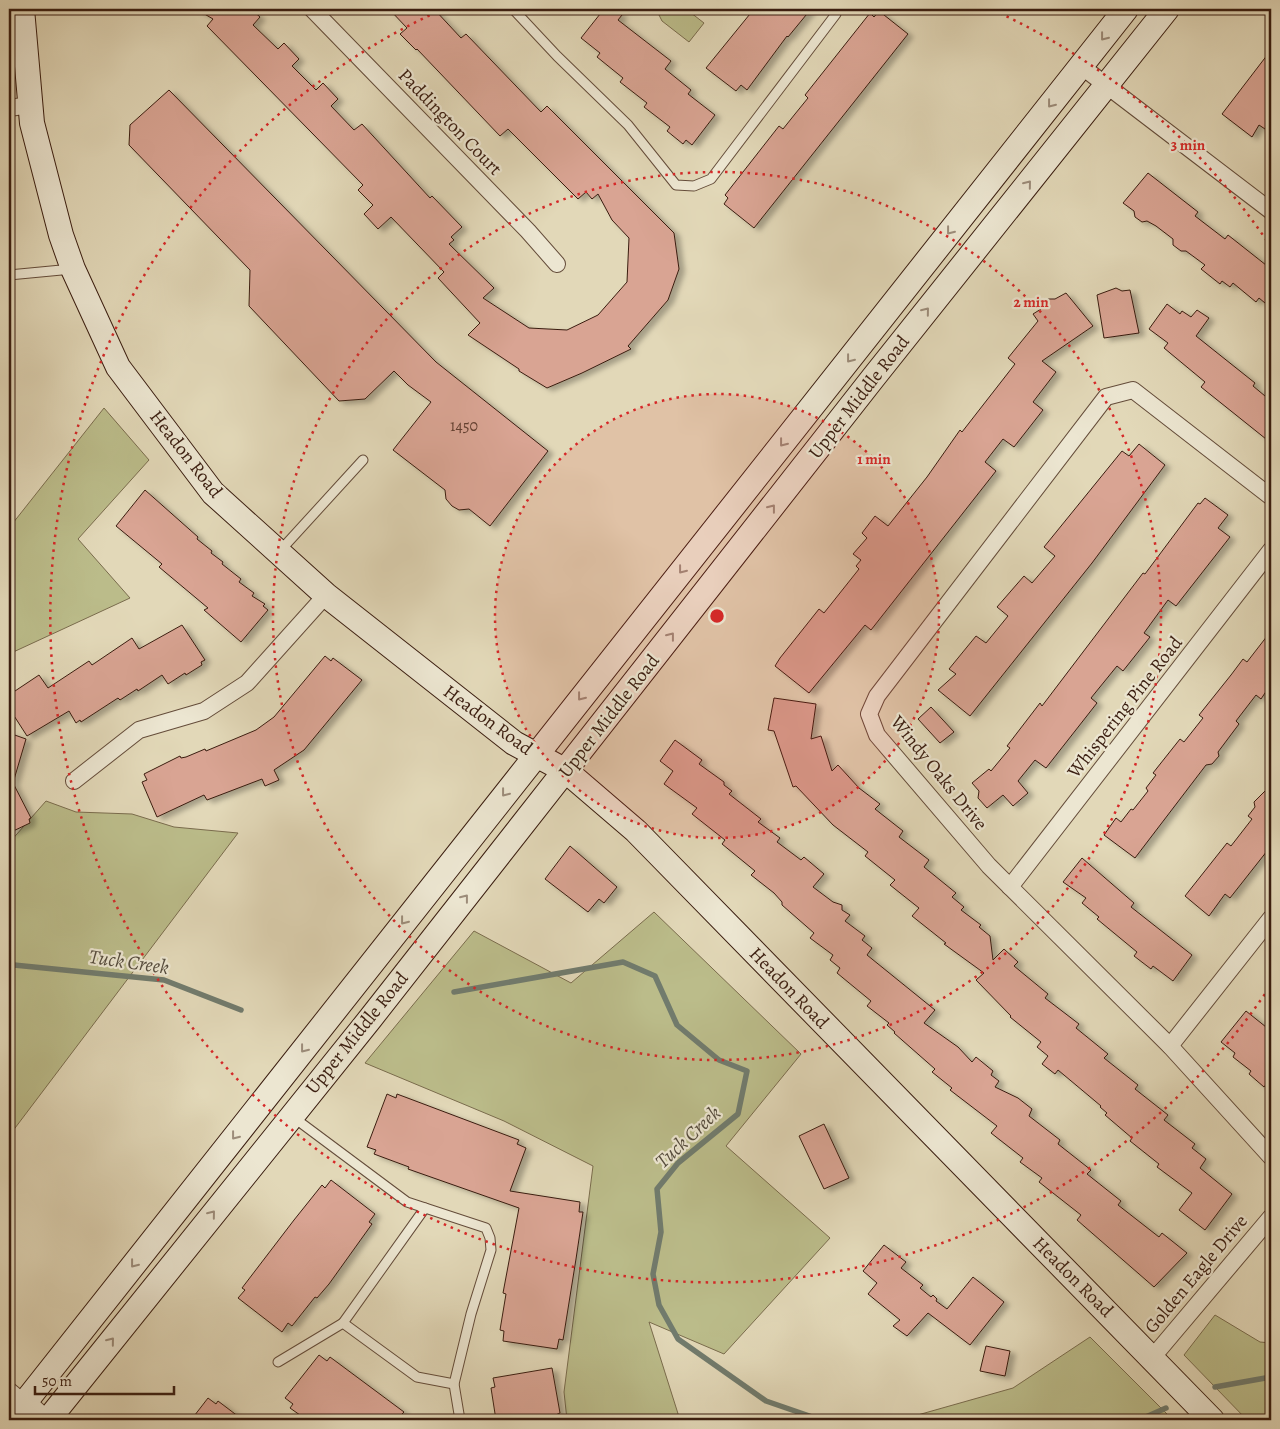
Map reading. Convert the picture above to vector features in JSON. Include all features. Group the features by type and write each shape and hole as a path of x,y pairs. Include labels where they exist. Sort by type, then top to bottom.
{"main road":[{"name":"Headon Road","path":"22,9 20,106 32,123 61,236 73,269 118,367 213,493 326,595 514,743 566,771 636,831 1212,1420"},
{"name":"Upper Middle Road","path":"12,1420 535,755 1126,9"},
{"name":"Upper Middle Road","path":"48,1420 566,771 867,386 1167,9"}],"street":[{"name":"Paddington Court","path":"312,9 528,231 557,264"},
{"path":"1081,66 1269,203"},
{"name":"Windy Oaks Drive","path":"1271,497 1133,390 1106,397 877,696 869,714 877,735 1010,887 1170,1046 1271,1157"},
{"name":"Whispering Pine Road","path":"1010,887 1271,550"},
{"path":"74,781 139,730 204,711 247,684 326,595"},
{"path":"1170,1046 1271,918"},
{"name":"Golden Eagle Drive","path":"1152,1358 1271,1217"},
{"path":"27,1401 48,1420"}],"lane":[{"path":"513,9 557,56 628,126 676,185 694,186 711,179 836,14 836,9"},
{"path":"9,275 73,269"},
{"path":"279,552 363,460"},
{"path":"291,1115 408,1202 486,1228 490,1238 491,1250 471,1314 454,1384 460,1420"},
{"path":"278,1362 343,1323 426,1208"},
{"path":"343,1323 417,1377 454,1384"},
{"path":"9,1386 27,1401"}],"green space":[{"path":"656,9 686,9 704,23 689,42 662,21"},
{"path":"104,408 149,460 78,539 130,598 9,654 9,528"},
{"path":"46,801 76,812 132,814 174,827 238,833 9,1136 9,843"},
{"path":"654,912 801,1054 726,1146 830,1238 724,1354 649,1322 680,1420 567,1420 564,1392 593,1166 504,1121 365,1063 474,931 571,983"},
{"path":"1215,1315 1260,1342 1271,1343 1271,1420 1247,1420 1184,1355"},
{"path":"1090,1337 1173,1420 900,1420 1013,1388"}],"building":[{"path":"196,9 251,9 260,17 253,25 278,49 284,43 299,59 292,66 316,90 323,83 338,99 331,106 354,130 362,124 430,198 432,196 462,227 451,237 454,240 449,244 494,288 483,298 529,328 567,330 598,315 627,282 629,238 612,220 598,194 592,199 586,192 578,199 508,129 500,136 417,49 400,34 407,28 389,9 434,9 461,38 466,34 541,112 547,106 674,233 679,269 668,300 628,346 631,349 582,373 547,388 519,371 519,369 468,335 480,323 438,278 444,272 391,217 378,229 364,214 373,205 358,190 363,185 207,26 213,19"},
{"path":"604,9 613,9 622,15 618,20 671,61 665,69 691,90 688,94 715,115 692,145 686,140 683,144 667,131 670,127 644,107 647,103 620,82 623,78 597,57 600,53 581,38"},
{"path":"754,9 811,9 787,36 747,90 741,85 736,91 706,68"},
{"path":"879,11 908,34 754,228 724,204 728,198 725,195 779,126 783,129 808,98 805,95 870,13 874,17"},
{"path":"1271,50 1271,121 1265,129 1259,125 1252,137 1222,114"},
{"path":"169,90 436,362 548,451 490,526 469,509 459,510 452,506 446,499 445,490 393,450 431,402 408,385 394,371 365,399 339,401 249,306 250,270 129,145 130,125"},
{"path":"1148,173 1198,212 1195,216 1225,239 1228,235 1271,269 1271,308 1259,298 1256,302 1233,283 1230,287 1222,281 1220,284 1201,269 1205,265 1186,251 1181,251 1173,245 1173,239 1156,226 1147,221 1142,222 1135,217 1134,211 1123,203"},
{"path":"1116,288 1122,291 1130,290 1139,333 1104,338 1097,295"},
{"path":"1066,293 1093,326 1042,361 1056,372 1033,402 1043,410 1014,447 1003,439 985,462 996,471 871,630 865,625 809,693 775,666 780,658 819,609 824,613 859,569 856,566 861,560 853,554 867,538 862,533 875,516 888,526 927,477 960,430 962,432 1015,364 1008,358 1038,321 1033,314 1041,309 1043,303 1048,299 1055,299"},
{"path":"1167,304 1180,314 1182,311 1191,317 1197,310 1209,318 1196,336 1255,383 1253,386 1271,401 1271,443 1201,387 1205,382 1164,348 1168,343 1149,329"},
{"path":"1139,444 1165,465 1092,563 970,716 938,690 956,674 949,669 976,636 986,643 1008,616 997,607 1024,576 1032,583 1055,556 1044,547 1122,451 1129,456"},
{"path":"145,490 198,537 197,539 212,551 211,553 223,562 222,564 241,579 239,582 254,593 252,596 265,604 263,606 268,610 241,642 204,610 208,608 159,567 162,564 116,526"},
{"path":"1205,498 1228,515 1218,528 1230,537 1176,606 1168,600 1144,633 1150,637 1123,671 1117,666 1091,698 1097,703 1046,768 1035,760 1018,781 1028,793 1013,806 1003,795 987,808 978,798 979,791 972,783 989,769 991,771 1010,748 1007,746 1040,703 1042,706 1143,573 1145,574 1198,503 1200,504"},
{"path":"182,625 205,660 201,662 202,665 168,684 162,675 138,691 137,689 120,700 118,698 81,722 80,720 76,723 69,711 27,736 9,708 9,695 39,675 48,688 89,661 92,665 132,638 139,649"},
{"path":"1271,631 1271,684 1261,699 1256,695 1236,721 1239,724 1218,752 1219,756 1212,764 1206,765 1135,858 1104,835 1116,818 1121,822 1131,809 1133,810 1148,791 1146,788 1156,775 1153,773 1180,739 1184,742 1203,718 1199,715 1243,659 1247,662"},
{"path":"325,656 331,661 333,658 362,680 304,750 274,770 279,780 265,786 262,779 207,800 204,795 157,817 142,782 147,780 144,774 180,756 181,758 186,757 205,749 206,751 256,730 274,717"},
{"path":"774,698 816,704 811,739 821,736 832,771 838,765 859,788 880,804 875,809 903,831 899,837 929,860 924,867 956,893 952,897 964,907 961,910 981,925 979,927 990,936 993,960 1004,949 1018,962 1014,966 1048,994 1045,998 1079,1024 1076,1028 1108,1054 1104,1058 1138,1085 1135,1089 1168,1115 1164,1120 1195,1144 1192,1148 1206,1159 1200,1168 1232,1194 1205,1230 1179,1210 1192,1193 1157,1167 1159,1164 1130,1141 1132,1138 1105,1115 1107,1113 1101,1106 1058,1070 1055,1074 1042,1064 1048,1056 1037,1047 1041,1042 1010,1017 976,980 984,973 944,944 946,943 912,916 919,908 890,885 895,880 865,856 868,852 833,825 796,786 793,787 774,731 768,730"},
{"path":"931,707 954,732 940,743 918,719"},
{"path":"9,733 26,739 13,783 31,818 29,819 30,823 9,833"},
{"path":"675,740 702,760 699,764 724,782 724,785 732,791 729,794 761,819 758,822 780,838 777,842 801,860 804,857 824,874 813,887 833,902 842,905 842,910 850,915 845,921 865,936 862,940 872,948 867,955 935,1010 924,1023 958,1047 972,1062 976,1057 993,1071 991,1075 999,1081 995,1087 1018,1098 1032,1109 1029,1116 1060,1140 1058,1144 1091,1170 1087,1174 1121,1201 1118,1205 1159,1237 1162,1233 1187,1253 1154,1287 1077,1220 1081,1215 1039,1182 1042,1178 1020,1162 1023,1158 991,1133 997,1126 950,1090 952,1088 932,1072 935,1069 894,1033 887,1025 889,1023 867,1006 871,1001 837,973 840,968 830,960 833,955 810,938 814,933 782,905 782,902 774,893 751,875 755,871 722,844 725,840 692,814 697,808 664,784 673,771 660,761"},
{"path":"1271,785 1271,846 1230,898 1225,894 1209,916 1185,896 1227,843 1231,846 1252,819 1248,816 1255,807 1254,802"},
{"path":"570,846 617,887 604,903 599,899 588,912 545,879"},
{"path":"1082,858 1134,903 1131,907 1192,955 1173,981 1153,966 1151,969 1134,956 1137,952 1097,919 1099,917 1082,903 1086,898 1063,882"},
{"path":"1246,1011 1271,1031 1271,1078 1264,1087 1249,1074 1251,1071 1233,1057 1235,1053 1221,1042"},
{"path":"387,1094 396,1098 397,1094 519,1140 517,1144 526,1148 510,1191 580,1202 579,1212 583,1212 576,1259 563,1340 559,1339 557,1349 503,1341 504,1331 500,1330 506,1294 503,1293 519,1208 408,1169 409,1167 374,1154 376,1150 367,1147"},
{"path":"824,1124 849,1178 824,1189 799,1136"},
{"path":"331,1180 375,1214 369,1222 372,1224 329,1284 317,1298 315,1297 292,1326 288,1323 282,1332 238,1298 245,1290 242,1288 294,1220 322,1185 325,1188"},
{"path":"884,1245 906,1262 901,1268 923,1285 920,1288 931,1297 933,1295 937,1299 936,1301 947,1309 973,1277 1004,1302 970,1345 928,1313 907,1336 893,1326 900,1320 868,1294 877,1283 863,1271"},
{"path":"986,1346 1010,1351 1005,1376 980,1371"},
{"path":"319,1355 327,1361 330,1357 404,1412 396,1420 307,1420 290,1408 293,1404 285,1398"},
{"path":"552,1368 560,1413 553,1416 554,1420 496,1420 491,1388 495,1387 493,1378"},
{"path":"208,1398 216,1404 218,1401 243,1420 191,1420"}],"waterway":[{"name":"Tuck Creek","path":"454,992 623,962 655,976 677,1025 719,1060 747,1071 738,1114 678,1163 657,1189 661,1232 653,1274 659,1305 678,1339 766,1401 821,1420"},
{"name":"Tuck Creek","path":"9,968 14,965 164,980 241,1010"},
{"name":"Tuck Creek","path":"1215,1387 1271,1377"},
{"name":"Tuck Creek","path":"1139,1420 1166,1408"}]}
